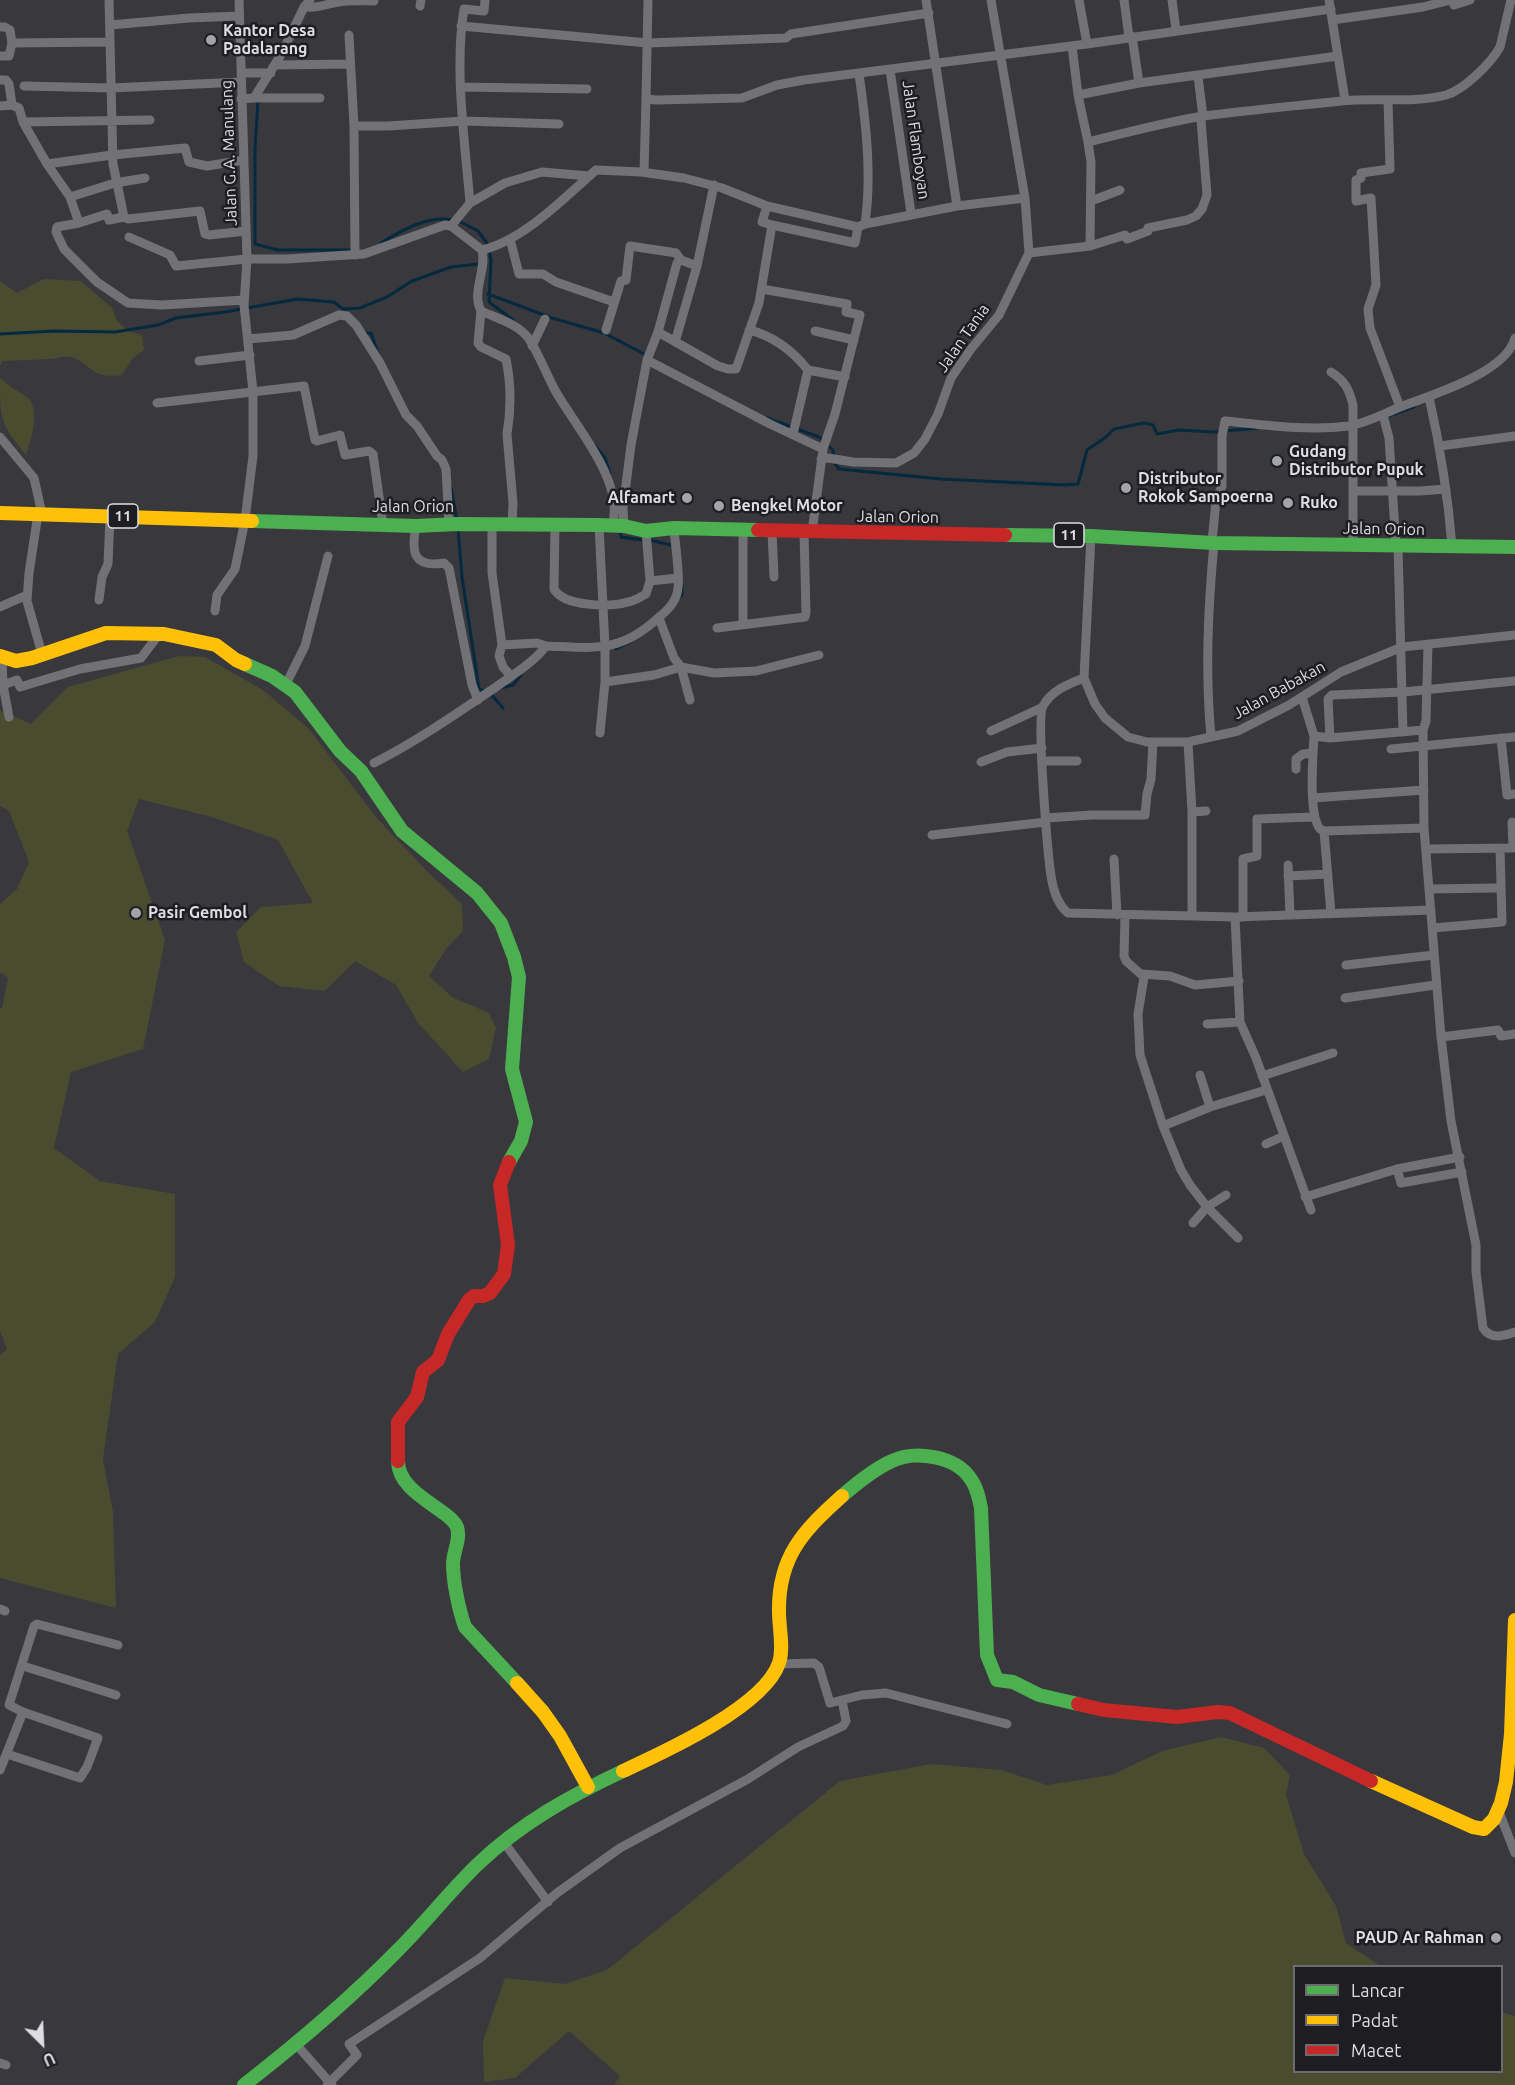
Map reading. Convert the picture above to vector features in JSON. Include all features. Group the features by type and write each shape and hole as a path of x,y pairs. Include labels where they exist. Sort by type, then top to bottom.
{"main road":[{"name":"11","path":"0,513 245,520"},
{"name":"Jalan Orion","path":"245,520 416,526 452,524 614,525 646,531 674,528 927,535 1091,536 1213,543 1515,547"},
{"path":"1,657 16,661 106,633 159,634 216,645 236,660 286,684 304,703 340,751 361,771 402,831 470,887 504,929 518,967 520,988 512,1069 526,1122 500,1185 508,1245 505,1271 490,1293 474,1296 469,1300 448,1334 438,1360 423,1372 417,1397 398,1422 398,1469 405,1483 457,1526 458,1535 453,1564 460,1615 465,1627 547,1717 588,1787"},
{"path":"244,2085 357,1990 503,1841 542,1812 588,1787 660,1754 735,1711 754,1696 774,1674 779,1664 779,1600 781,1581 788,1558 799,1540 832,1506 893,1460 906,1457 946,1460 957,1464 973,1480 981,1503 983,1522 986,1647 991,1670 997,1680 1013,1682 1039,1695 1104,1710 1177,1717 1218,1712 1230,1713 1468,1825 1484,1829 1490,1826 1499,1812 1509,1762 1515,1620"}],"street":[{"path":"109,0 112,155 115,183 123,217"},
{"name":"Jalan G.A. Manulang","path":"215,611 217,595 235,569 245,520 253,456 253,392 244,302 247,259 239,0"},
{"path":"470,203 461,87 461,26 464,9 483,11 485,0"},
{"path":"644,172 648,0"},
{"path":"926,0 957,206"},
{"name":"Jalan Tania","path":"824,458 896,463 914,453 926,438 938,414 951,378 971,348 999,315 1029,253 1025,198 991,0"},
{"path":"1079,0 1087,44"},
{"path":"1124,0 1139,83"},
{"path":"1172,0 1176,30"},
{"path":"646,99 742,98 777,85 937,62 1331,10 1423,7 1451,0 1454,5 1470,0"},
{"path":"1088,142 1203,117 1345,100 1416,99 1446,95 1491,61 1500,47 1511,0"},
{"path":"258,98 277,67 308,6 374,1"},
{"path":"1331,10 1345,100"},
{"path":"461,26 648,43 786,38 791,34 928,13"},
{"path":"110,25 239,16"},
{"path":"0,27 10,30 12,43 9,56 0,56"},
{"path":"349,35 354,126 356,252"},
{"path":"12,43 110,42"},
{"path":"1071,46 1091,162 1090,246"},
{"path":"1078,95 1139,83 1338,56"},
{"path":"24,86 111,88 241,78 277,67 350,64"},
{"name":"Jalan Flamboyan","path":"891,70 911,213"},
{"path":"767,206 762,222 855,243 861,225 867,181 867,135 859,74"},
{"path":"1029,253 1090,246 1125,235 1126,239 1148,231 1148,228 1196,216 1207,195 1201,120 1203,117 1198,76"},
{"path":"0,80 6,80 9,84 12,105"},
{"path":"461,87 587,89"},
{"path":"241,99 320,98"},
{"path":"1388,100 1390,169 1361,173 1361,178 1356,180 1355,190 1356,201 1371,198 1376,285 1368,309 1368,321 1400,407"},
{"path":"0,106 12,105 19,108 23,122 47,164 70,197 78,223"},
{"path":"23,122 150,120"},
{"path":"354,126 464,121 559,124"},
{"path":"47,164 184,148 189,162 200,166 244,160"},
{"path":"483,253 510,239 533,223 600,169 684,178 714,185 767,206 861,225 911,213 1025,198"},
{"path":"129,237 170,255 176,266 379,249 427,230 455,222 470,203 506,183 542,172 589,176"},
{"path":"70,197 115,183 145,178"},
{"path":"675,342 696,266 714,185"},
{"path":"1091,201 1120,190"},
{"path":"244,302 162,306 128,303 97,282 64,249 56,229 107,214 109,220 200,211 205,234 246,231"},
{"path":"455,222 483,253 483,267 478,291 481,311 478,343 481,347 506,359 509,374 507,434 513,503 512,525"},
{"path":"658,332 718,366 736,369 762,289 772,225"},
{"path":"510,239 519,274 543,274 556,282 614,302"},
{"path":"606,330 621,281 626,280 630,246 676,254 681,260 696,266"},
{"path":"614,525 623,508 631,445 648,356 658,332 676,263 681,260"},
{"path":"717,628 805,617 808,532 824,458 824,444 845,377 860,315 846,312 847,304 762,289"},
{"path":"481,311 513,326 528,338 607,478 615,512 603,604 605,682 600,733"},
{"path":"249,339 292,335 339,315 350,319 380,363 406,415 442,460 446,469 452,524"},
{"path":"532,346 545,319"},
{"path":"749,330 761,333 778,342 795,355 808,370 845,377"},
{"path":"815,331 854,340"},
{"path":"1211,737 1207,693 1208,620 1216,501 1222,486 1222,436 1225,421 1290,428 1354,427 1384,417 1400,407 1430,399 1456,386 1484,370 1514,345"},
{"path":"198,361 250,355"},
{"path":"648,356 824,444"},
{"path":"794,430 808,370"},
{"path":"1331,372 1343,379 1353,405 1353,545"},
{"path":"157,403 304,386 315,440 340,435 345,454 371,452 383,525"},
{"path":"1430,399 1440,446 1452,546"},
{"path":"1384,417 1397,547 1403,732"},
{"path":"1440,446 1515,436"},
{"path":"0,437 34,478 40,514 27,595 28,608 42,654"},
{"path":"1354,491 1446,489"},
{"path":"99,600 102,577 108,564 110,516"},
{"path":"492,524 492,573 502,645 499,656 500,662 511,676"},
{"path":"555,525 554,589 558,595 575,602 603,604 627,603 646,594 650,581 646,531"},
{"path":"416,526 414,551 417,558 431,565 444,563 449,568 472,685 479,699"},
{"path":"502,645 537,643 546,646 605,647 629,639 647,629 668,610 676,597 678,578 674,528"},
{"path":"743,530 743,624"},
{"path":"772,531 774,577"},
{"name":"Jalan Babakan","path":"1091,536 1084,678 1095,704 1110,723 1128,737 1153,742 1188,742 1238,731 1302,697 1341,672 1402,647 1515,635"},
{"path":"286,684 305,646 328,556"},
{"path":"650,581 678,578"},
{"path":"0,607 27,595"},
{"path":"659,618 674,658 681,668 690,699"},
{"path":"3,685 17,681 20,687 80,669 141,658 159,634"},
{"path":"1428,644 1426,721 1423,730 1424,828 1440,1037 1451,1121 1476,1245 1476,1272 1483,1328 1493,1336 1515,1332"},
{"path":"374,764 408,746 479,699 538,657 546,646"},
{"path":"605,682 654,675 681,668 714,673 756,671 819,655"},
{"path":"1,657 9,717"},
{"path":"991,731 1041,708 1059,690 1084,678"},
{"path":"1330,738 1330,697 1515,681"},
{"path":"1302,697 1314,736 1314,817 1318,827 1324,831 1424,828"},
{"path":"1041,708 1046,820 1052,878 1062,908 1070,914 1239,917 1431,910"},
{"path":"1314,736 1330,738 1423,730"},
{"path":"1391,749 1515,736"},
{"path":"1501,738 1507,795 1515,794"},
{"path":"932,835 1092,815 1145,815 1151,779 1153,742"},
{"path":"1188,742 1192,812 1192,916"},
{"path":"981,762 1007,753 1042,748"},
{"path":"1296,769 1296,759 1299,756 1313,753"},
{"path":"1043,761 1077,761"},
{"path":"1314,798 1424,790"},
{"path":"1192,812 1206,811"},
{"path":"1311,1210 1240,1022 1239,917 1243,859 1257,856 1257,819 1314,817"},
{"path":"1426,849 1513,848 1512,822"},
{"path":"1324,831 1331,914"},
{"path":"1433,928 1502,921 1500,848"},
{"path":"1114,859 1124,956 1126,961 1142,974 1145,982 1138,1014 1140,1055 1163,1126 1181,1170 1207,1207 1238,1238"},
{"path":"1288,865 1290,915"},
{"path":"1288,876 1328,874"},
{"path":"1430,889 1496,888"},
{"path":"1346,965 1434,955"},
{"path":"1142,974 1170,976 1195,986 1239,981"},
{"path":"1346,998 1436,985"},
{"path":"1207,1024 1240,1022"},
{"path":"1440,1037 1498,1030 1501,1036 1515,1034"},
{"path":"1262,1076 1333,1053"},
{"path":"1200,1075 1210,1107"},
{"path":"1163,1126 1210,1107 1266,1090"},
{"path":"1266,1144 1284,1136"},
{"path":"1305,1197 1397,1170 1460,1157"},
{"path":"1397,1170 1401,1183 1462,1172"},
{"path":"1193,1223 1207,1207 1226,1195"},
{"path":"7,1754 80,1778 87,1767 98,1738 9,1705 36,1625 118,1645"},
{"path":"779,1664 814,1663 819,1667 828,1702 886,1693 1007,1724"},
{"path":"22,1666 116,1695"},
{"path":"296,2043 329,2084 357,2055 349,2044 480,1958 548,1902 620,1848 713,1799 798,1747 843,1726 846,1721 842,1700"},
{"path":"0,1770 23,1712"},
{"path":"1499,1812 1515,1853"},
{"path":"503,1841 548,1902"}],"green space":[{"path":"44,279 81,281 112,308 117,321 130,332 142,335 144,350 132,359 122,375 103,375 77,359 67,357 3,361 0,366 0,281 17,293"},
{"path":"0,378 31,402 34,425 26,455 6,428 3,420"},
{"path":"179,656 205,657 263,690 309,729 375,816 462,904 463,931 446,949 429,976 452,997 489,1013 496,1028 489,1059 463,1072 418,1023 396,985 355,961 325,991 279,986 244,962 236,932 261,907 313,903 278,840 212,817 139,799 127,831 165,940 143,1049 71,1072 54,1148 100,1181 175,1194 175,1277 155,1322 118,1354 103,1459 113,1512 116,1608 0,1578 0,1355 7,1349 0,1331 0,1008 2,1008 8,978 0,972 0,904 17,889 29,862 9,811 0,806 0,710 31,724 68,687"},
{"path":"1221,1737 1264,1748 1290,1775 1286,1795 1304,1854 1336,1906 1346,1943 1379,1965 1293,1965 1293,2073 1503,2073 1503,2012 1515,2016 1515,2085 614,2085 620,2076 569,2031 515,2078 484,2082 483,2041 505,1978 565,1984 607,1970 840,1781 931,1764 1001,1770 1047,1785 1112,1775 1162,1751"}],"waterway":[{"path":"258,100 255,148 255,244 278,250 352,250"},
{"path":"381,243 406,229 425,222 453,220"},
{"path":"459,221 478,231 489,246"},
{"path":"489,249 491,260 489,302 513,320"},
{"path":"0,334 55,331 115,332 158,325 176,318 297,299 334,302 343,309 360,308 387,297 412,281 451,267 479,264"},
{"path":"488,294 552,318 604,333 646,355"},
{"path":"363,333 371,333 378,353"},
{"path":"1386,417 1414,407"},
{"path":"767,418 819,437 833,450 835,464 839,469 941,479 1064,485 1078,484 1087,450 1114,429 1144,423 1153,425 1157,434 1179,430 1213,432 1259,428"},
{"path":"595,446 605,458 610,474"},
{"path":"451,488 457,520"},
{"path":"458,529 462,577 479,689 484,691"},
{"path":"620,530 621,537 643,540"},
{"path":"650,540 671,545"},
{"path":"679,598 682,594 682,585"},
{"path":"616,649 630,642"},
{"path":"500,688 513,685 521,675"},
{"path":"490,693 503,708"}],"traffic: fast":[{"path":"252,521 416,526 599,525 624,526 646,531 674,528 758,530"},
{"path":"1005,535 1091,536 1214,543 1515,547"},
{"path":"245,664 272,676 295,692 340,751 361,771 402,831 477,893 501,923 519,977 512,1069 526,1122 521,1141 509,1162"},
{"path":"842,1496 872,1472 901,1458 934,1457 945,1460 963,1471 974,1485 981,1508 987,1655 997,1680 1013,1682 1039,1695 1078,1704"},
{"path":"398,1461 399,1470 408,1485 456,1525 458,1536 453,1571 465,1627 517,1683"},
{"path":"244,2085 304,2037 361,1986 494,1849 547,1812 623,1771"}],"traffic: slow":[{"path":"0,513 252,521"},
{"path":"0,656 16,661 32,658 106,633 164,634 216,645 245,664"},
{"path":"623,1771 711,1726 754,1696 770,1679 780,1657 780,1593 788,1560 805,1534 842,1496"},
{"path":"1371,1781 1473,1827 1484,1829 1494,1819 1506,1782 1511,1734 1515,1620"},
{"path":"517,1683 543,1712 560,1736 588,1787"}],"traffic: jam":[{"path":"758,530 1005,535"},
{"path":"398,1461 398,1422 417,1397 423,1372 438,1360 448,1334 469,1300 474,1296 490,1293 504,1274 508,1245 500,1185 509,1162"},
{"path":"1078,1704 1104,1710 1177,1717 1218,1712 1230,1713 1371,1781"}],"place":[{"name":"Kantor Desa Padalarang","path":"211,40"},
{"name":"Gudang Distributor Pupuk","path":"1277,461"},
{"name":"Distributor Rokok Sampoerna","path":"1126,488"},
{"name":"Alfamart","path":"687,498"},
{"name":"Ruko","path":"1288,503"},
{"name":"Bengkel Motor","path":"719,506"},
{"name":"Pasir Gembol","path":"136,913"},
{"name":"PAUD Ar Rahman","path":"1496,1938"}]}
